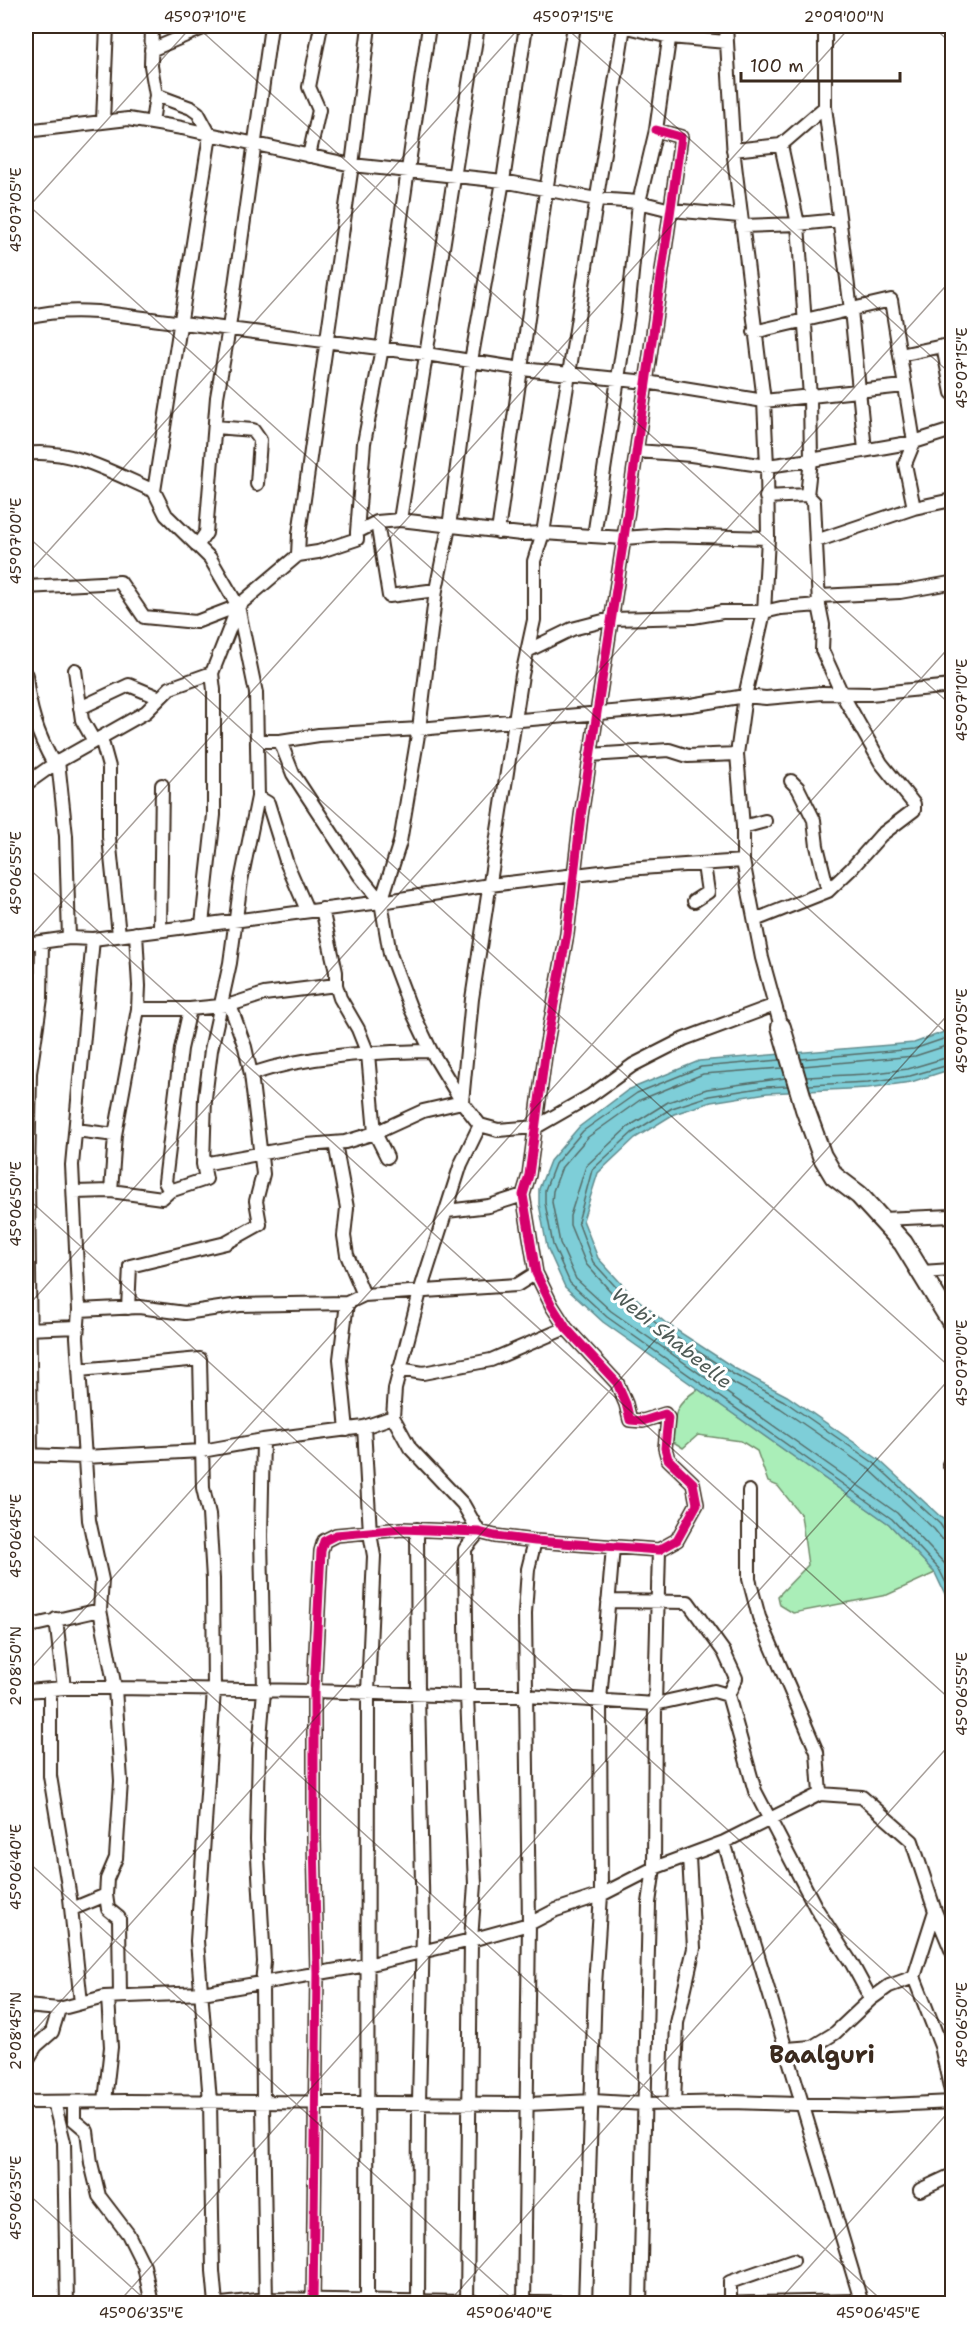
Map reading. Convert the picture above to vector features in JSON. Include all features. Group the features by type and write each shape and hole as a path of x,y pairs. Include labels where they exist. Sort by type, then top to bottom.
{"street":[{"path":"103,121 107,26"},
{"path":"152,26 151,66 156,95 152,123"},
{"path":"151,50 208,26"},
{"path":"197,546 206,533 217,397 229,328 271,26"},
{"path":"309,156 319,110 309,87 321,26"},
{"path":"298,555 299,534 352,165 369,26"},
{"path":"26,587 120,582 144,617 196,622 238,606 298,555 318,552 357,539 364,443 382,348 429,26"},
{"path":"400,520 478,26"},
{"path":"526,26 503,182 471,361 449,527 436,590 419,729 400,842 381,902 390,954 410,1007 431,1051 462,1102 480,1125 498,1130 536,1127 590,1096 633,1065 684,1040 775,1005"},
{"path":"498,532 546,191 574,26"},
{"path":"462,1102 472,999 514,720 534,620 534,561 543,533 624,26 670,31 726,42"},
{"path":"726,26 733,150 764,401 767,466 768,538 764,612 746,696 737,754 743,827 743,861 762,958 805,1109 822,1156 834,1176 859,1195 903,1243 952,1323"},
{"path":"825,26 825,107 851,310 865,450"},
{"path":"594,536 628,313 639,202 656,130 670,31"},
{"path":"74,1192 111,1191 162,1198 170,1191 206,1179 203,1164 205,1098 211,1050 225,1005 241,880 258,797 256,693 238,606 210,558 166,515 154,491 210,135 198,113 191,108 156,95"},
{"path":"733,150 782,145 825,107"},
{"path":"26,131 128,119 352,165 503,182 596,199 639,202 670,210 741,221 798,224 839,220"},
{"path":"312,2301 317,1972 314,1839 315,1691 321,1551 324,1541 336,1535 417,1529 479,1532 534,1541 659,1550 677,1540 697,1504 693,1483 668,1459 666,1448 668,1418 665,1414 643,1421 630,1420 617,1383 566,1328 552,1306 536,1274 523,1195 529,1174 546,1048 567,934 580,816 624,538 681,137 656,130"},
{"path":"755,920 828,891 881,835 914,810 914,804 881,763 842,694 822,650 823,625 819,601 813,502 807,495 811,460 810,397 798,224 782,145"},
{"path":"754,332 805,322 891,300 914,442 905,464 914,508"},
{"path":"26,317 49,311 70,310 229,328 522,369 646,382 764,401 904,386"},
{"path":"900,355 943,346 952,393"},
{"path":"215,427 253,430 260,440 257,484"},
{"path":"636,451 691,455 767,466 914,442 952,430"},
{"path":"26,454 44,452 75,457 154,491"},
{"path":"766,497 807,495"},
{"path":"816,541 914,508 952,500"},
{"path":"357,532 377,522 400,520 521,534 543,533 624,538 664,535 768,538"},
{"path":"377,522 389,596 436,590"},
{"path":"527,651 572,628 611,619 693,617 722,612 764,612 819,601 900,592 950,583"},
{"path":"202,924 214,815 212,673 238,606"},
{"path":"75,670 82,720 98,740 108,766 109,837 119,935"},
{"path":"26,784 56,763 146,712 170,688 212,673"},
{"path":"26,675 28,701 39,738 56,763 66,836 69,939"},
{"path":"80,708 129,686 160,698"},
{"path":"258,741 280,741 319,735 419,729 691,705 746,696 766,698 822,693 870,694 952,686"},
{"path":"280,741 293,774 360,876 381,902"},
{"path":"590,755 669,750 688,756 737,754"},
{"path":"791,781 798,788 814,820 817,846 828,891"},
{"path":"160,929 162,785"},
{"path":"258,797 268,803 287,864 307,910"},
{"path":"743,827 765,821"},
{"path":"26,944 93,939 381,902 490,885 626,869 743,861"},
{"path":"694,901 708,892 704,865"},
{"path":"322,909 340,998 358,1029 368,1054 375,1133 387,1157"},
{"path":"111,1191 115,1135 138,1009 140,986 136,933"},
{"path":"93,939 72,1165 84,1457 89,1520 102,1580 100,1610 115,1688 121,1781 116,1858 107,1879 106,1895 108,1908 118,1918 111,2047 105,2101"},
{"path":"42,942 41,998 30,1073 28,1455 84,1457 202,1451 263,1440 364,1427 393,1417"},
{"path":"138,1009 190,1009 225,1005 264,994 336,985"},
{"path":"128,1308 130,1266 226,1243 260,1224 256,1201 262,1174 261,1154 251,1074 245,1047 225,1005"},
{"path":"170,1191 165,1182 181,1049 190,1009"},
{"path":"251,1074 280,1065 368,1054 431,1051"},
{"path":"203,1164 308,1145 335,1143 375,1133 423,1111 462,1102"},
{"path":"479,1532 462,1504 410,1448 393,1417 399,1369 420,1292 461,1164 480,1125"},
{"path":"76,1130 115,1135"},
{"path":"335,1143 347,1208 344,1236 347,1255 364,1295"},
{"path":"447,1211 489,1206 523,1195"},
{"path":"882,1219 952,1216"},
{"path":"922,1272 952,1270"},
{"path":"79,1310 128,1308 185,1313 240,1305 347,1303 364,1295 517,1285 536,1274"},
{"path":"347,1303 340,1359 347,1430"},
{"path":"28,1329 78,1328"},
{"path":"399,1369 423,1373 491,1360 566,1328"},
{"path":"80,1370 200,1359 203,1488 209,1514 213,1579 214,1690 197,1941 210,2101 213,2271 216,2304"},
{"path":"364,1427 370,1533 374,1556 368,1692 367,2302"},
{"path":"263,1440 261,1536 264,1691 259,1749 257,1840 264,1962 262,2103 266,2301"},
{"path":"749,1491 749,1579 759,1617 817,1752 820,1794"},
{"path":"417,1529 423,1930 418,2102 418,2303"},
{"path":"467,2303 471,1940 475,1884 467,1696 465,1549 479,1532"},
{"path":"524,2303 529,1924 525,1613 528,1569 534,1541"},
{"path":"585,2303 595,1985 601,1895 600,1700 613,1547"},
{"path":"640,2304 649,1904 654,1868 659,1550"},
{"path":"608,1601 688,1602 724,1652 736,1678 728,1695 755,1791 816,1908 852,1964 871,1999"},
{"path":"26,1627 100,1610"},
{"path":"56,1619 64,1688"},
{"path":"26,1692 64,1688 115,1688 368,1692 525,1696 655,1704 714,1691 728,1695"},
{"path":"50,1691 50,1776 72,1909 81,2003"},
{"path":"26,2006 59,2009 114,1997 202,1994 367,1965 471,1940 529,1924 556,1910 601,1895 654,1868 724,1842 820,1794 862,1797 912,1841 935,1911 952,1952"},
{"path":"711,2304 862,2302 724,1842"},
{"path":"674,2104 677,2023 694,1948 688,1857"},
{"path":"72,1909 106,1895"},
{"path":"935,1911 914,1977 941,2046 952,2096"},
{"path":"787,2049 812,2047 835,2033 871,1999 889,1986 914,1977"},
{"path":"26,2062 36,2046 52,2032 59,2009"},
{"path":"26,2102 528,2104 593,2100 645,2104 732,2102 868,2106 952,2102"},
{"path":"54,2102 64,2142 67,2304"},
{"path":"74,2102 74,2120 87,2131 90,2163 99,2196 128,2234 144,2266 152,2304"},
{"path":"920,2190 952,2175"},
{"path":"734,2303 730,2282 793,2260"},
{"path":"222,2304 312,2301 610,2304"}],"green space":[{"path":"698,1389 889,1524 935,1573 887,1595 793,1613 780,1605 778,1596 808,1565 801,1515 778,1486 768,1482 757,1451 741,1441 698,1435 683,1448 672,1441 677,1410 690,1394"}],"water":[{"name":"Webi Shabeelle","path":"952,1029 952,1069 911,1082 868,1088 767,1093 711,1102 674,1114 635,1138 598,1173 583,1220 598,1258 629,1292 667,1324 736,1369 787,1396 878,1459 945,1521 952,1533 952,1609 935,1573 889,1524 603,1322 565,1287 547,1247 539,1204 539,1189 550,1161 579,1127 628,1090 699,1061 914,1043"}],"cycle path":[{"path":"313,2304 317,1973 314,1691 321,1551 324,1541 336,1535 402,1529 479,1532 535,1541 659,1550 677,1540 697,1504 693,1483 668,1459 665,1448 668,1418 665,1414 643,1421 630,1420 617,1383 566,1328 552,1306 536,1273 523,1195 529,1175 546,1048 567,934 581,816 624,538 681,137 656,130"}],"district":[{"name":"Baalguri","path":"822,2055"}]}
